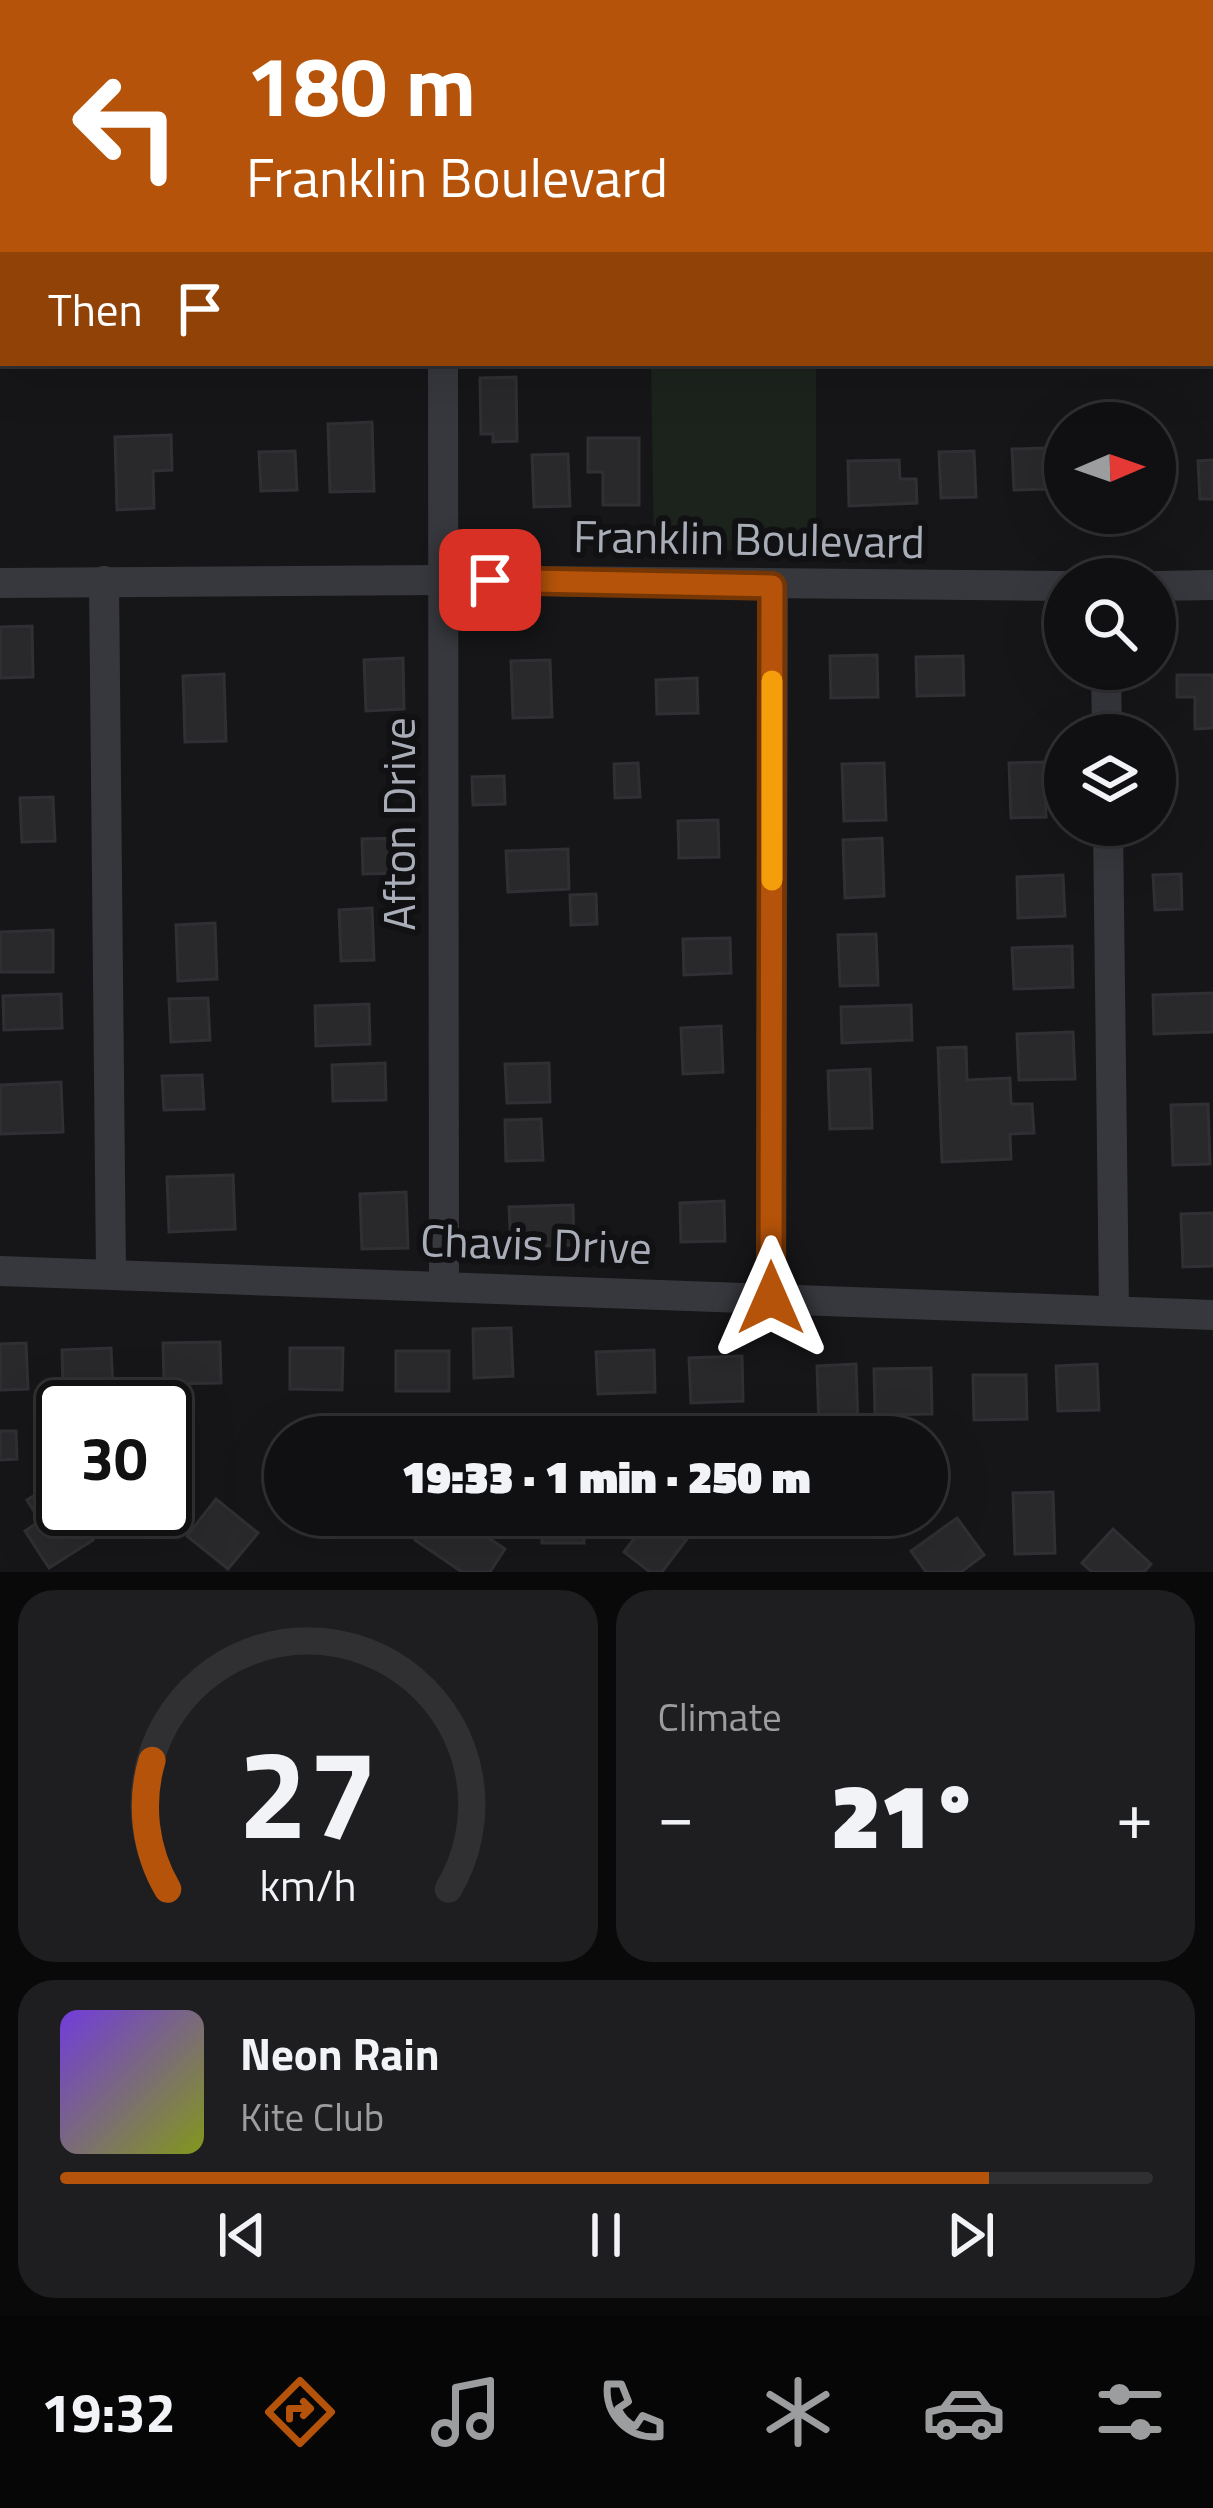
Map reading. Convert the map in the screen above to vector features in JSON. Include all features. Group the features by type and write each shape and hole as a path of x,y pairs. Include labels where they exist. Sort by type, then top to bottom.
{"street":[{"name":"Afton Drive","path":"443,366 444,1285"},
{"name":"Franklin Boulevard","path":"0,583 443,580 1044,586"},
{"path":"104,581 111,1274"},
{"path":"1176,586 1213,585"},
{"path":"771,1298 772,586"},
{"path":"1108,846 1114,1310"},
{"name":"Chavis Drive","path":"0,1271 1213,1315"}],"shaded area":[{"path":"651,366 816,366 816,551 654,550"}],"building":[{"path":"516,377 517,441 493,442 493,434 481,434 480,378"},
{"path":"372,422 374,491 330,492 328,424"},
{"path":"171,435 172,470 153,471 154,508 117,510 115,437"},
{"path":"588,438 639,438 639,505 603,505 603,472 588,472"},
{"path":"1044,448 1044,489 1014,490 1012,449"},
{"path":"295,451 297,490 261,491 259,452"},
{"path":"974,451 976,497 941,498 939,452"},
{"path":"568,454 570,506 534,507 532,455"},
{"path":"899,460 900,479 916,479 917,503 849,506 848,461"},
{"path":"1213,460 1213,499 1200,499 1198,461"},
{"path":"32,626 33,677 0,678 0,627"},
{"path":"877,655 878,697 831,698 830,656"},
{"path":"963,656 964,695 917,696 916,657"},
{"path":"403,658 404,709 366,711 364,660"},
{"path":"550,660 552,717 513,718 511,661"},
{"path":"224,674 226,741 185,742 183,676"},
{"path":"1177,675 1213,675 1213,728 1195,729 1195,697 1177,697"},
{"path":"697,678 698,713 657,714 656,680"},
{"path":"1044,762 1044,817 1011,818 1009,763"},
{"path":"638,763 640,797 615,798 614,764"},
{"path":"884,763 886,820 844,821 842,764"},
{"path":"504,776 505,804 473,805 472,777"},
{"path":"53,797 55,841 22,842 20,798"},
{"path":"718,820 719,857 679,858 678,821"},
{"path":"399,838 400,873 363,874 362,839"},
{"path":"882,838 884,896 845,898 843,840"},
{"path":"568,849 569,889 508,892 506,851"},
{"path":"1181,874 1182,909 1155,910 1153,875"},
{"path":"1063,875 1065,916 1018,918 1017,877"},
{"path":"596,894 597,924 571,925 570,895"},
{"path":"372,908 374,960 341,961 339,910"},
{"path":"215,923 217,979 178,981 176,925"},
{"path":"53,930 53,972 0,972 0,932"},
{"path":"876,934 878,985 840,986 838,935"},
{"path":"730,938 731,973 684,975 683,939"},
{"path":"1072,946 1073,987 1014,989 1012,948"},
{"path":"1213,993 1213,1032 1154,1034 1153,995"},
{"path":"61,994 62,1028 4,1030 3,996"},
{"path":"208,998 210,1040 171,1042 169,999"},
{"path":"369,1004 370,1044 316,1046 315,1006"},
{"path":"911,1005 912,1040 842,1043 841,1007"},
{"path":"721,1026 723,1072 683,1074 681,1028"},
{"path":"1073,1032 1075,1079 1019,1080 1017,1034"},
{"path":"966,1047 967,1080 1010,1078 1011,1104 1032,1104 1034,1133 1010,1134 1011,1159 942,1162 938,1048"},
{"path":"385,1063 386,1100 333,1101 332,1065"},
{"path":"549,1063 550,1102 507,1103 505,1064"},
{"path":"870,1069 872,1128 830,1129 828,1071"},
{"path":"202,1075 204,1109 164,1110 162,1076"},
{"path":"61,1082 63,1132 0,1134 0,1085"},
{"path":"1208,1104 1210,1164 1173,1165 1171,1105"},
{"path":"541,1119 543,1160 506,1161 505,1120"},
{"path":"233,1175 235,1229 169,1232 167,1177"},
{"path":"406,1192 408,1248 362,1249 360,1194"},
{"path":"724,1201 725,1241 681,1242 680,1203"},
{"path":"573,1205 574,1245 511,1247 509,1207"},
{"path":"1213,1213 1213,1266 1183,1267 1181,1214"},
{"path":"511,1328 513,1376 474,1378 473,1329"},
{"path":"220,1342 221,1383 164,1380 163,1343"},
{"path":"26,1343 28,1389 0,1390 0,1344"},
{"path":"111,1348 113,1380 63,1380 62,1350"},
{"path":"290,1348 343,1348 342,1390 290,1389"},
{"path":"654,1350 655,1392 598,1394 596,1352"},
{"path":"396,1351 449,1351 449,1391 396,1391"},
{"path":"742,1356 743,1401 691,1403 689,1358"},
{"path":"856,1364 858,1416 819,1416 817,1366"},
{"path":"1097,1364 1099,1410 1058,1411 1056,1366"},
{"path":"931,1368 932,1414 875,1415 874,1369"},
{"path":"973,1375 1026,1375 1027,1419 974,1420"},
{"path":"0,1431 16,1431 17,1459 0,1460"},
{"path":"1053,1492 1055,1553 1015,1554 1013,1493"},
{"path":"36,1494 36,1515 27,1500"},
{"path":"216,1499 258,1533 228,1569 187,1536 192,1536"},
{"path":"957,1518 984,1555 961,1572 926,1572 911,1551 932,1536 948,1536 948,1524"},
{"path":"36,1524 36,1536 90,1536 93,1540 49,1568 25,1531"},
{"path":"1113,1529 1151,1564 1144,1572 1092,1572 1082,1563"},
{"path":"418,1536 486,1536 505,1549 490,1572 462,1572 415,1540"},
{"path":"542,1536 584,1536 584,1543 542,1543"},
{"path":"636,1536 689,1536 662,1572 650,1572 624,1552"}],"slow traffic":[{"path":"772,681 772,880"}],"route":[{"path":"490,580 772,586 771,1298"}]}
